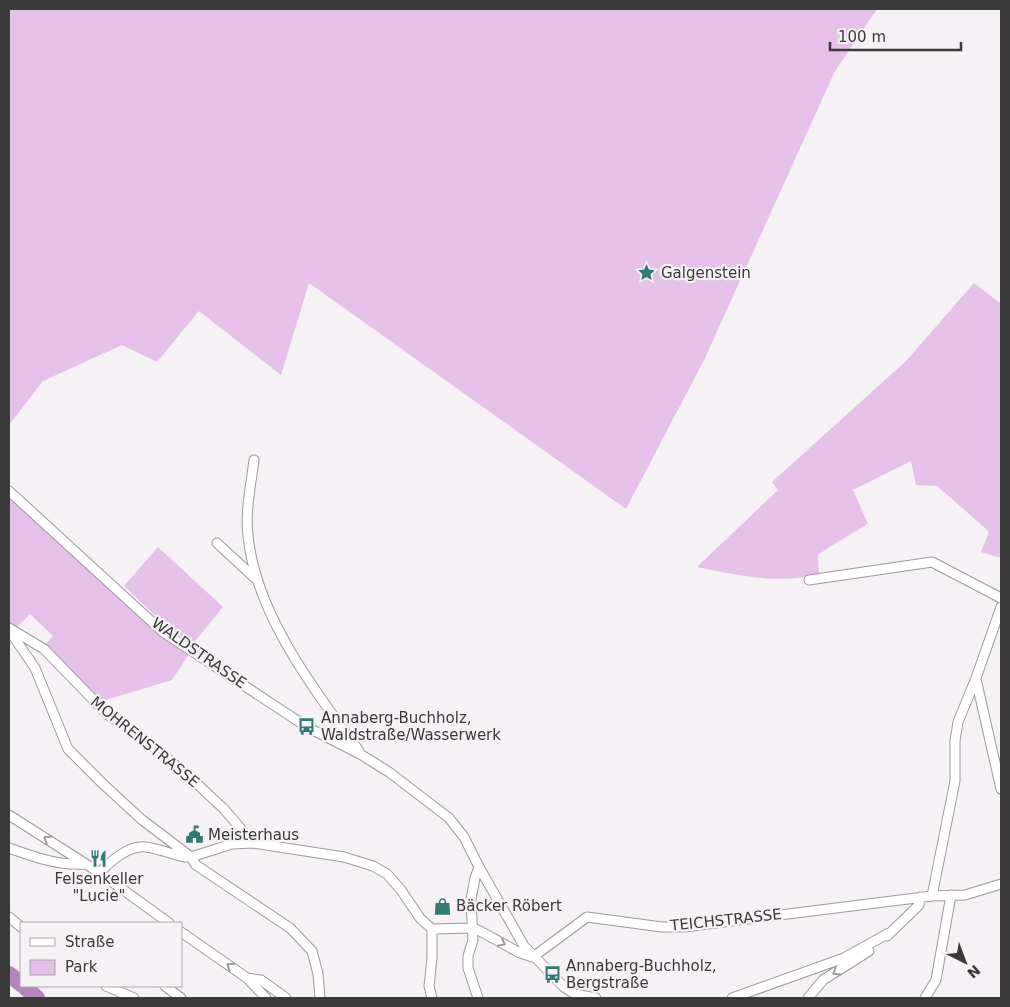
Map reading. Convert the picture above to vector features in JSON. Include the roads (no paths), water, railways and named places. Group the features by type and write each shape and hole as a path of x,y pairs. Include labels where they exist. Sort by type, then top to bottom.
{"street":[{"path":"254,460 247,512 251,556 263,597 302,671 360,754"},
{"name":"WALDSTRASSE","path":"9,492 163,632 307,727 360,754 389,772 449,818 464,837 479,868 524,946 533,957"},
{"path":"217,543 257,580"},
{"path":"809,580 932,562 1001,598"},
{"path":"932,896 955,781 955,741 958,722 1001,607"},
{"path":"9,629 35,668 68,749 142,819 191,857 196,866 290,928 312,951 318,974 320,998"},
{"name":"MOHRENSTRASSE","path":"9,629 44,650 108,716 182,770 224,809 253,843"},
{"path":"976,678 1001,789"},
{"path":"9,815 100,873 168,922"},
{"path":"100,873 117,858 132,849 145,847 191,857 232,844 253,843 344,857 373,866 387,874 401,890 420,918 432,929 472,928 480,931 518,952 533,957 564,987 575,994 596,998"},
{"path":"9,848 59,863 71,865 85,864"},
{"path":"478,998 468,968 468,956 473,940 471,899 479,868"},
{"name":"TEICHSTRASSE","path":"533,957 587,917 662,927 684,927 920,897 965,895 1001,884"},
{"path":"925,998 936,980 950,895"},
{"path":"808,998 823,980 872,949 889,934 919,905 920,897"},
{"path":"9,917 20,926"},
{"path":"432,929 432,958 429,986 432,998"},
{"path":"182,933 247,978 266,998"},
{"path":"732,998 844,958 889,934"},
{"path":"247,978 261,980 286,998"},
{"path":"108,987 134,998"},
{"path":"166,987 181,998"}],"waterway":[{"path":"9,974 20,983"},
{"path":"25,987 37,998"}],"place":[{"name":"Galgenstein","path":"647,273"},
{"name":"Annaberg-Buchholz, Waldstraße/Wasserwerk","path":"307,727"},
{"name":"Meisterhaus","path":"194,835"},
{"name":"Felsenkeller \"Lucie\"","path":"99,858"},
{"name":"Bäcker Röbert","path":"442,906"},
{"name":"Annaberg-Buchholz, Bergstraße","path":"552,975"}]}
